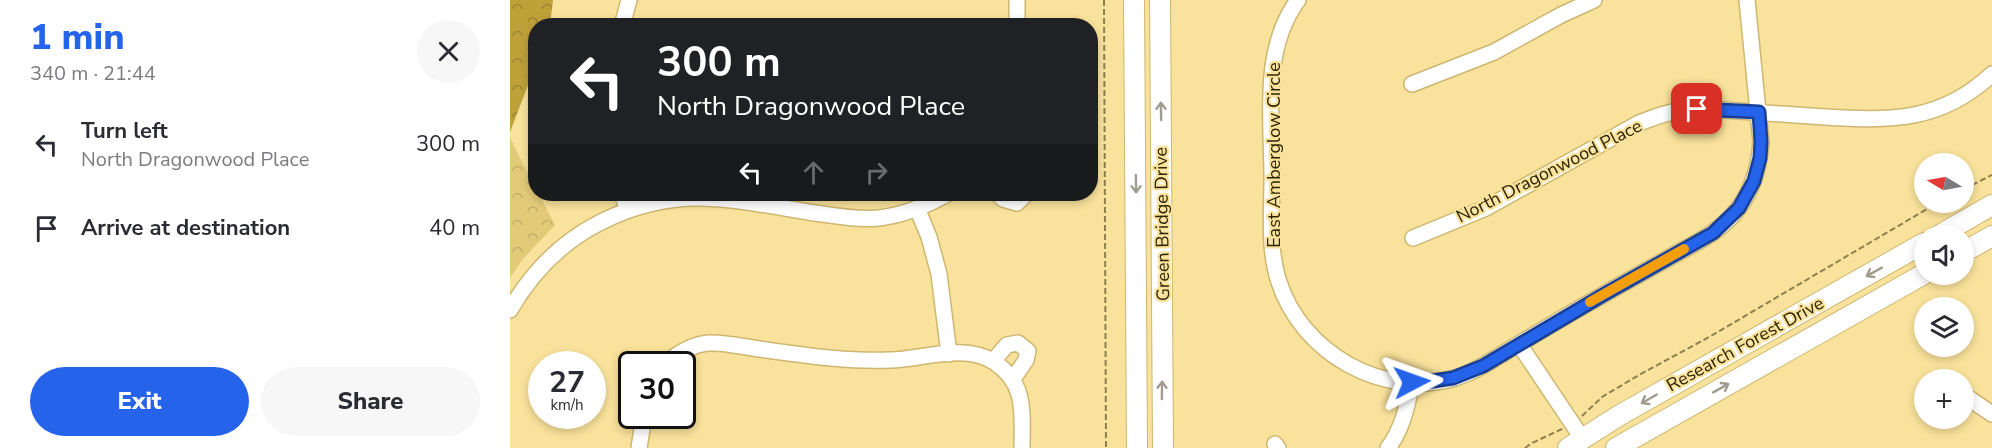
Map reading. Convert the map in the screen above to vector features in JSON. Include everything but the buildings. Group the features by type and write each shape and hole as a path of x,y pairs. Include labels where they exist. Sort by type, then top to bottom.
{"main road":[{"name":"Green Bridge Drive","path":"1134,0 1137,448"},
{"name":"Green Bridge Drive","path":"1160,0 1163,448"},
{"path":"1957,225 1992,205"},
{"path":"1974,246 1992,236"},
{"name":"Research Forest Drive","path":"1575,437 1662,391 1914,249"},
{"name":"Research Forest Drive","path":"1616,448 1914,280"}],"street":[{"path":"624,18 629,0"},
{"path":"1017,0 1017,18"},
{"name":"East Amberglow Circle","path":"1298,0 1286,18 1276,43 1272,73 1272,239 1279,283 1299,323 1309,336 1332,355 1373,375 1412,382 1439,381 1467,374 1713,233 1731,217 1748,194 1758,170 1761,142 1747,0"},
{"path":"1412,84 1494,52 1561,15 1594,0"},
{"name":"North Dragonwood Place","path":"1413,238 1480,211 1639,123 1661,115 1697,109 1868,120 1903,117 1926,112 1959,98 1992,74"},
{"path":"625,201 628,210"},
{"path":"510,310 531,278 560,248 584,231 628,210 661,201"},
{"path":"735,201 840,217 865,218 904,213 932,201"},
{"path":"917,208 929,237 939,274 949,354"},
{"path":"684,351 709,343 865,361 974,354 993,361 1013,379 1019,390 1022,448"},
{"path":"993,361 1006,345 1018,343 1028,351 1026,360 1013,379"},
{"path":"1520,344 1575,437"},
{"path":"1388,448 1400,429 1412,382"},
{"path":"1974,402 1992,414"},
{"path":"639,448 642,429"}],"path":[{"path":"1104,0 1106,448"},
{"path":"1974,184 1992,175"},
{"path":"1525,448 1532,443 1575,437 1602,397 1920,213"}],"green space":[{"path":"510,0 553,0 551,18 528,18 528,85 510,132"},
{"path":"510,138 528,173 528,201 543,201 555,225 523,259 510,278"}],"slow traffic":[{"path":"1590,302 1684,249"}],"route":[{"path":"1412,382 1453,378 1483,366 1713,233 1731,217 1748,194 1758,170 1761,142 1759,112 1697,109"}]}
